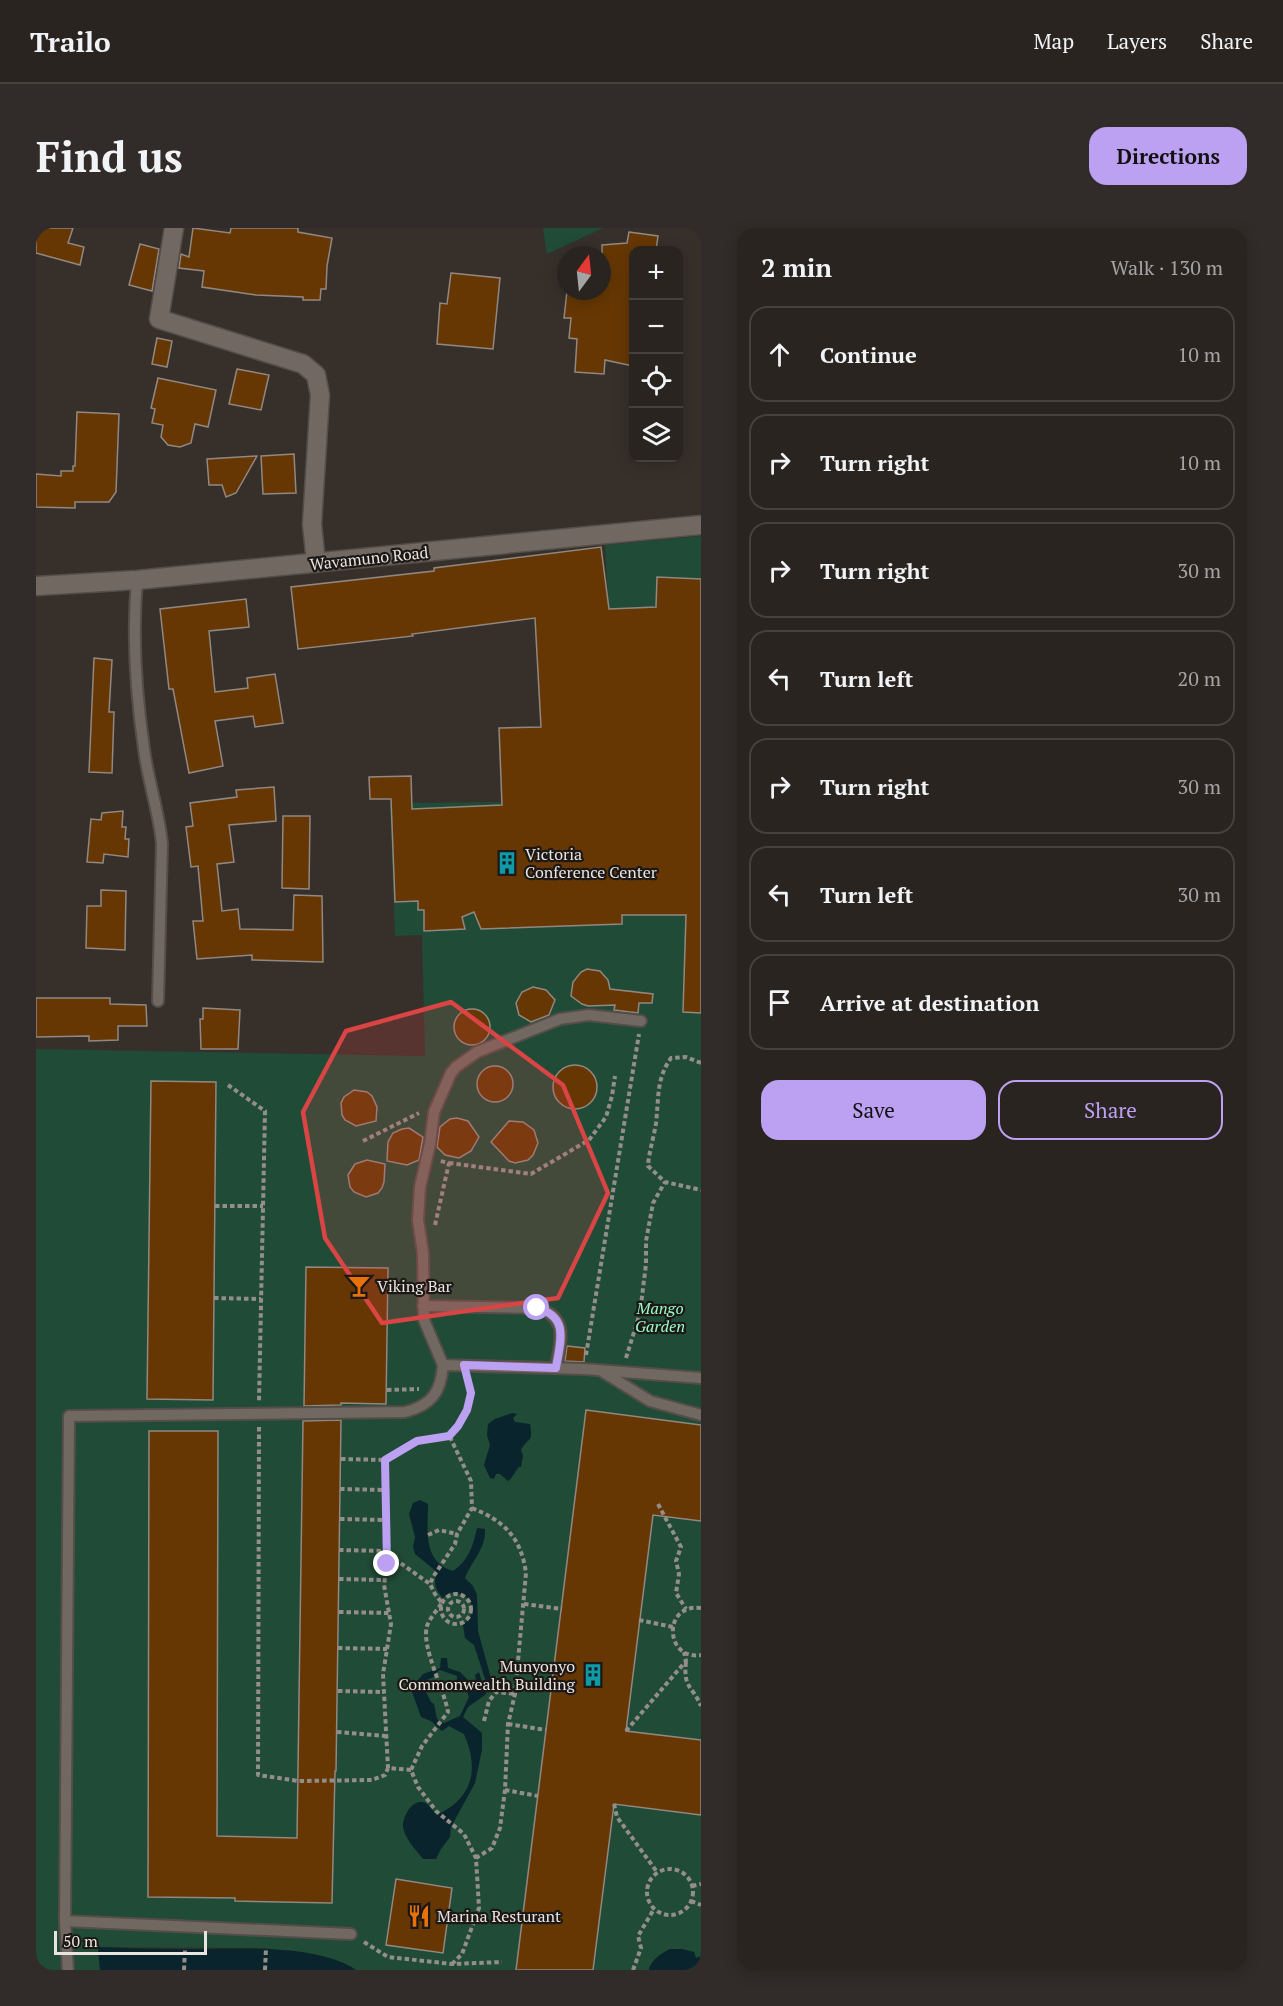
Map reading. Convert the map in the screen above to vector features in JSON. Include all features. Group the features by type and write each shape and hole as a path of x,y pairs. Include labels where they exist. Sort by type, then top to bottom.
{"main road":[{"path":"174,228 159,319 303,364 315,375 320,395 312,524 316,563"},
{"name":"Wavamuno Road","path":"36,586 137,580 701,525"}],"lane":[{"path":"137,580 134,617 138,687 144,750 162,844 158,1001"},
{"path":"68,1970 65,1921 69,1416 405,1412 417,1409 428,1402 437,1393 442,1380 443,1365 427,1330 423,1306 423,1253 419,1237 418,1207 434,1112 456,1067 477,1052 560,1019 589,1015 641,1021"},
{"path":"423,1306 537,1308 551,1313 557,1319 560,1327 556,1368"},
{"path":"443,1365 584,1369 701,1378"},
{"path":"584,1369 594,1366 701,1372"},
{"path":"602,1371 650,1401 701,1415"},
{"path":"65,1921 351,1934"}],"path":[{"path":"584,1369 641,1021"},
{"path":"701,1063 686,1057 670,1058 661,1072 648,1166 665,1182 701,1190"},
{"path":"426,1158 531,1174 589,1140 606,1117 615,1076"},
{"path":"363,1141 417,1113 434,1112"},
{"path":"423,1253 430,1251 449,1163"},
{"path":"623,1368 640,1313 646,1264 646,1241 652,1203 665,1182"},
{"path":"215,1206 263,1206"},
{"path":"214,1298 261,1299"},
{"path":"341,1459 385,1460 417,1441 449,1436 463,1418 471,1393 464,1365"},
{"path":"387,1390 416,1388 437,1393"},
{"path":"430,1584 455,1544 457,1534 472,1508 471,1481 449,1436"},
{"path":"258,1775 299,1781 372,1780 385,1775 387,1768 382,1674 391,1624 384,1585 387,1558 385,1460"},
{"path":"340,1489 386,1490"},
{"path":"658,1504 681,1547 676,1561 680,1575 676,1593 686,1609"},
{"path":"472,1508 492,1516 514,1536 524,1556 526,1573 515,1694 508,1724 505,1790 500,1828 492,1848 476,1858"},
{"path":"340,1519 386,1520"},
{"path":"428,1535 439,1530 457,1534"},
{"path":"339,1550 387,1551"},
{"path":"387,1558 396,1560 430,1584 442,1603 449,1606"},
{"path":"339,1579 385,1580"},
{"path":"442,1603 443,1617 455,1625 463,1624 472,1612 468,1598 461,1594 454,1594 442,1603 427,1627 425,1641 448,1713 422,1746 411,1770 418,1787 439,1813 464,1834 476,1858 479,1908 462,1954 452,1964"},
{"path":"448,1622 462,1615 464,1610 463,1605 456,1601 449,1606"},
{"path":"524,1604 561,1609"},
{"path":"449,1606 448,1611 454,1617"},
{"path":"701,1608 686,1609 677,1616 673,1627 673,1639 684,1652 686,1661 684,1676 687,1685 697,1696 701,1706"},
{"path":"339,1612 389,1613"},
{"path":"639,1620 673,1627"},
{"path":"338,1648 387,1649"},
{"path":"684,1652 695,1656 701,1655"},
{"path":"626,1731 686,1661"},
{"path":"338,1691 384,1692"},
{"path":"484,1721 489,1701 496,1692 515,1694"},
{"path":"508,1724 546,1730"},
{"path":"337,1732 386,1736"},
{"path":"387,1768 411,1770"},
{"path":"505,1790 538,1796"},
{"path":"614,1804 617,1817 657,1872"},
{"path":"674,1869 682,1872 692,1886 691,1901 688,1907 675,1915 660,1914 649,1903 647,1886 657,1872 674,1869"},
{"path":"692,1886 701,1884"},
{"path":"691,1901 701,1905"},
{"path":"633,1970 641,1948 638,1936 654,1909"},
{"path":"351,1934 388,1957 452,1964 502,1962"},
{"path":"265,1970 266,1948"},
{"path":"184,1970 185,1949"}],"highlighted area":[{"path":"451,1002 563,1085 608,1193 558,1298 382,1323 325,1238 303,1112 346,1031"}],"green space":[{"path":"543,228 603,228 564,246 557,246 557,249 547,254"},
{"name":"Mango Garden","path":"701,536 701,1970 356,1970 350,1966 266,1948 98,1947 100,1970 36,1970 36,1049 425,1056 422,935 395,936 390,803 619,801 605,545"}],"water":[{"path":"512,1413 517,1414 513,1418 515,1422 530,1424 531,1430 531,1437 521,1450 523,1456 521,1467 508,1481 500,1474 496,1474 494,1479 490,1478 484,1465 490,1445 487,1435 488,1424"},
{"path":"420,1500 428,1504 428,1534 431,1552 443,1567 453,1571 470,1552 477,1528 485,1529 481,1549 465,1578 473,1586 477,1595 478,1631 492,1682 485,1695 468,1707 463,1717 482,1733 482,1750 475,1783 451,1827 450,1837 436,1859 423,1859 411,1844 403,1826 405,1817 410,1808 418,1803 427,1804 437,1815 459,1800 470,1781 471,1759 464,1734 449,1726 442,1731 431,1721 421,1717 411,1689 423,1674 440,1668 441,1658 447,1658 448,1668 460,1672 471,1683 476,1681 475,1675 479,1672 482,1682 486,1682 474,1645 465,1638 463,1625 471,1613 471,1603 463,1595 456,1593 449,1593 443,1598 436,1586 437,1572 415,1554 413,1547 415,1537 409,1514 413,1503","holes":["440,1670 457,1676 457,1681 465,1687 469,1697 460,1716 444,1723 437,1719 434,1704 424,1688 426,1680 434,1677 434,1674"]},
{"path":"98,1947 297,1951 339,1961 356,1970 100,1970"},
{"path":"670,1949 694,1952 696,1958 701,1956 700,1970 649,1970 655,1959"}],"building":[{"path":"36,228 73,228 68,243 84,247 80,265 36,253"},
{"path":"193,228 230,233 231,228 298,228 298,232 332,238 326,289 321,289 320,300 303,300 303,297 256,295 202,287 204,271 179,268 181,254 189,257"},
{"path":"629,232 658,236 657,246 629,246 629,365 605,360 604,374 575,372 577,339 569,338 571,318 564,318 566,300 611,300 611,246 602,245 627,243"},
{"path":"140,244 159,249 152,291 129,285"},
{"path":"451,273 500,278 493,349 437,344 440,303 447,304"},
{"path":"157,338 172,341 167,367 152,364"},
{"path":"237,369 269,375 261,410 229,404"},
{"path":"158,378 216,390 208,427 195,424 191,443 180,447 168,445 161,437 163,425 152,423 155,409 151,408"},
{"path":"77,412 119,414 116,492 109,502 75,502 75,508 36,507 36,474 61,476 61,471 73,471"},
{"path":"294,454 296,493 263,494 261,456"},
{"path":"257,456 236,493 226,497 222,485 209,485 207,459"},
{"path":"601,547 609,609 656,607 657,577 701,579 701,1013 683,1012 686,915 622,915 622,924 481,929 474,912 462,917 465,929 424,931 424,910 418,910 418,901 395,902 391,799 370,799 369,777 411,776 412,809 502,805 499,728 541,727 535,618 412,634 413,636 298,649 291,587 434,571 434,568"},
{"path":"246,599 249,627 209,631 215,692 248,688 247,678 275,674 283,723 255,727 253,716 215,721 223,766 189,773 173,689 169,689 160,609"},
{"path":"94,658 112,660 109,712 114,712 112,773 89,772"},
{"path":"274,787 276,821 229,825 234,862 217,864 222,911 238,909 240,929 293,930 294,895 322,896 323,962 252,960 252,955 197,959 193,921 203,921 198,866 191,867 186,827 193,826 190,803 237,797 236,790"},
{"path":"123,811 122,827 126,827 125,839 129,839 128,857 104,854 103,863 87,862 91,819 101,820 102,813"},
{"path":"283,816 310,816 309,889 282,888"},
{"path":"101,890 126,891 125,950 86,948 87,906 101,906"},
{"path":"587,969 600,971 608,980 610,989 653,994 652,1003 639,1003 638,1013 614,1010 615,1005 588,1006 582,1004 571,996 573,982 581,972"},
{"path":"533,987 546,990 555,1000 549,1015 531,1022 519,1015 516,1003 522,992"},
{"path":"36,998 110,998 110,1004 146,1005 147,1026 118,1026 118,1040 89,1041 89,1036 36,1037"},
{"path":"203,1008 240,1010 238,1049 201,1049 200,1019 203,1019"},
{"path":"472,1009 485,1014 490,1027 485,1040 472,1045 459,1040 454,1027 459,1014"},
{"path":"575,1065 591,1071 597,1087 591,1103 575,1109 559,1103 553,1087 559,1071"},
{"path":"495,1066 508,1071 513,1084 508,1097 495,1102 482,1097 477,1084 482,1071"},
{"path":"151,1081 216,1082 213,1400 147,1399"},
{"path":"354,1090 367,1092 372,1096 377,1107 376,1121 356,1126 345,1120 341,1103 344,1097"},
{"path":"450,1119 468,1121 479,1137 471,1151 459,1158 445,1155 437,1147 440,1127"},
{"path":"509,1121 523,1122 534,1130 538,1143 528,1160 515,1163 509,1161 491,1142"},
{"path":"409,1128 423,1137 419,1160 407,1165 387,1161 388,1142 393,1133"},
{"path":"367,1160 385,1164 382,1188 378,1193 366,1197 354,1192 350,1187 348,1175 355,1164"},
{"path":"306,1267 388,1268 386,1404 341,1403 341,1405 304,1406"},
{"path":"567,1346 585,1348 584,1362 565,1361"},
{"name":"Munyonyo Commonwealth Building","path":"586,1410 701,1425 701,1521 653,1515 626,1731 701,1740 701,1815 614,1804 593,1970 516,1970"},
{"path":"341,1420 332,1903 235,1901 235,1898 148,1897 149,1431 218,1431 217,1836 297,1838 303,1421"},
{"name":"Marina Resturant","path":"396,1879 452,1888 443,1953 386,1945"}],"place":[{"name":"Victoria Conference Center","path":"507,863"},
{"name":"Viking Bar","path":"359,1286"},
{"name":"Munyonyo Commonwealth Building","path":"593,1675"},
{"name":"Marina Resturant","path":"419,1916"}],"route":[{"path":"387,1564 385,1460 417,1441 449,1436 458,1426 467,1410 471,1393 464,1365 556,1368 560,1327 557,1319 551,1313 537,1308"}]}
